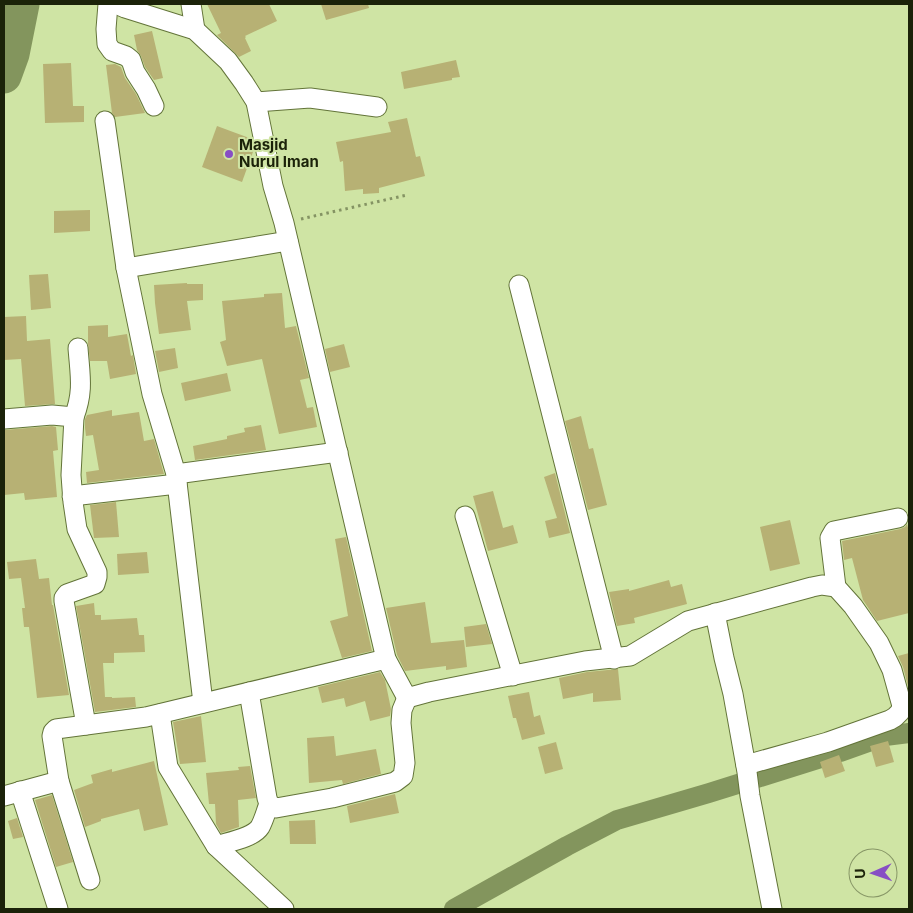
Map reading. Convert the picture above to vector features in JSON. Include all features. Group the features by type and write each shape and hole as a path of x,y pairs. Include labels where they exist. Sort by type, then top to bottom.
{"street":[{"path":"108,4 106,44 112,50 131,60 135,72 146,88 154,106"},
{"path":"116,4 195,30 228,62 256,102 273,186 286,232 386,659 407,698"},
{"path":"190,4 195,30"},
{"path":"256,102 310,98 377,106"},
{"path":"105,120 126,268 152,394 176,479 203,703"},
{"path":"126,268 286,232"},
{"path":"519,285 614,659"},
{"path":"78,348 81,396 74,417 71,475 72,496 77,529 98,577 94,584 67,594 64,598 86,724"},
{"path":"4,419 52,415 74,417"},
{"path":"72,496 338,452"},
{"path":"465,516 513,676"},
{"path":"747,768 890,720 900,712 902,706 892,670 879,643 853,606 836,587 830,538 834,531 898,518"},
{"path":"407,698 585,661 630,656 688,621 817,586 836,587"},
{"path":"715,614 733,694 772,909"},
{"path":"90,880 60,782 52,734 56,729 146,717 386,659"},
{"path":"216,846 245,837 259,829 269,804 249,692"},
{"path":"269,804 276,808 332,798 395,782 403,776 405,763 401,723 402,710 407,698"},
{"path":"160,714 168,766 216,846 284,909"},
{"path":"58,909 12,794 60,782"}],"path":[{"path":"286,232 408,195"}],"building":[{"path":"207,4 269,4 277,21 245,36 251,51 239,57 217,35 221,33"},
{"path":"321,4 368,4 369,8 326,20"},
{"path":"152,31 163,78 154,80 137,50 134,35"},
{"path":"456,60 460,77 404,89 401,72"},
{"path":"71,63 73,106 84,106 84,122 45,123 43,64"},
{"path":"115,64 121,67 125,78 136,94 145,113 115,117 112,113 106,65"},
{"path":"407,118 416,157 420,156 425,176 379,188 379,193 363,194 363,189 345,191 343,161 340,162 336,142 391,132 388,122"},
{"name":"Masjid Nurul Iman","path":"217,126 252,139 254,149 242,182 202,167"},
{"path":"90,210 90,231 54,233 54,211"},
{"path":"48,274 51,308 31,310 29,275"},
{"path":"203,284 203,300 187,301 191,330 159,334 154,285"},
{"path":"282,293 285,328 296,326 309,378 300,380 307,408 313,407 317,427 279,434 262,359 227,366 220,342 226,340 222,301 264,297 264,294"},
{"path":"26,316 27,341 50,339 55,404 25,406 21,359 4,360 4,317"},
{"path":"108,325 108,337 127,334 136,374 110,379 107,361 90,361 88,326"},
{"path":"344,344 350,367 330,372 325,349"},
{"path":"175,348 178,368 159,372 155,351"},
{"path":"227,373 231,391 185,401 181,383"},
{"path":"112,410 112,416 139,412 144,441 154,439 164,474 87,483 86,472 99,470 93,435 86,436 85,419 87,415"},
{"path":"581,416 589,449 593,448 607,505 588,510 565,421"},
{"path":"261,425 266,450 195,460 193,446 227,439 227,436 245,432 244,428"},
{"path":"56,427 58,450 53,451 57,497 25,500 24,493 4,495 4,430"},
{"path":"555,473 570,533 549,538 545,521 557,518 544,477"},
{"path":"493,491 503,528 513,525 518,543 488,551 473,496"},
{"path":"116,502 119,537 94,538 90,505"},
{"path":"790,520 800,564 770,571 760,527"},
{"path":"907,524 909,532 909,613 877,621 863,600 852,558 844,560 842,541 900,529"},
{"path":"346,537 372,651 342,658 330,621 348,616 335,539"},
{"path":"147,552 149,573 118,575 117,554"},
{"path":"36,559 39,579 49,578 52,605 69,695 37,698 29,627 24,627 22,608 25,608 21,578 9,579 7,562"},
{"path":"669,580 671,587 682,584 687,604 634,618 635,623 617,626 609,592 629,589 629,591"},
{"path":"425,602 431,643 464,640 467,667 446,670 446,666 405,671 397,655 386,608"},
{"path":"94,603 95,615 101,615 101,620 137,618 139,635 144,635 145,652 114,653 114,663 103,663 105,697 135,697 136,707 95,712 76,606"},
{"path":"486,624 492,644 466,647 464,627"},
{"path":"909,653 909,690 898,656"},
{"path":"618,669 621,700 593,702 593,693 563,699 559,678 587,672"},
{"path":"380,672 385,680 391,709 390,716 370,721 365,701 346,707 344,698 322,703 318,687"},
{"path":"529,692 534,717 540,715 545,734 522,740 516,718 513,718 508,696"},
{"path":"201,716 206,762 180,764 173,722"},
{"path":"334,736 336,756 376,749 381,774 343,784 342,780 309,783 307,738"},
{"path":"888,741 894,762 876,767 870,746"},
{"path":"556,742 563,769 545,774 538,747"},
{"path":"839,755 845,771 825,778 820,762"},
{"path":"154,761 168,825 144,831 139,809 101,819 101,821 85,827 74,790 93,783 91,775 112,769 112,772"},
{"path":"250,766 256,798 238,800 239,827 221,833 216,824 215,804 209,804 206,773 239,770 238,767"},
{"path":"395,794 399,813 350,823 347,806"},
{"path":"52,795 73,862 56,867 35,800"},
{"path":"17,818 23,837 13,839 8,821"},
{"path":"315,820 316,844 290,844 289,821"}],"waterway":[{"path":"4,76 12,54 22,4"},
{"path":"454,909 617,820 840,752 885,736 909,733"}],"place":[{"name":"Masjid Nurul Iman","path":"229,154"}]}
